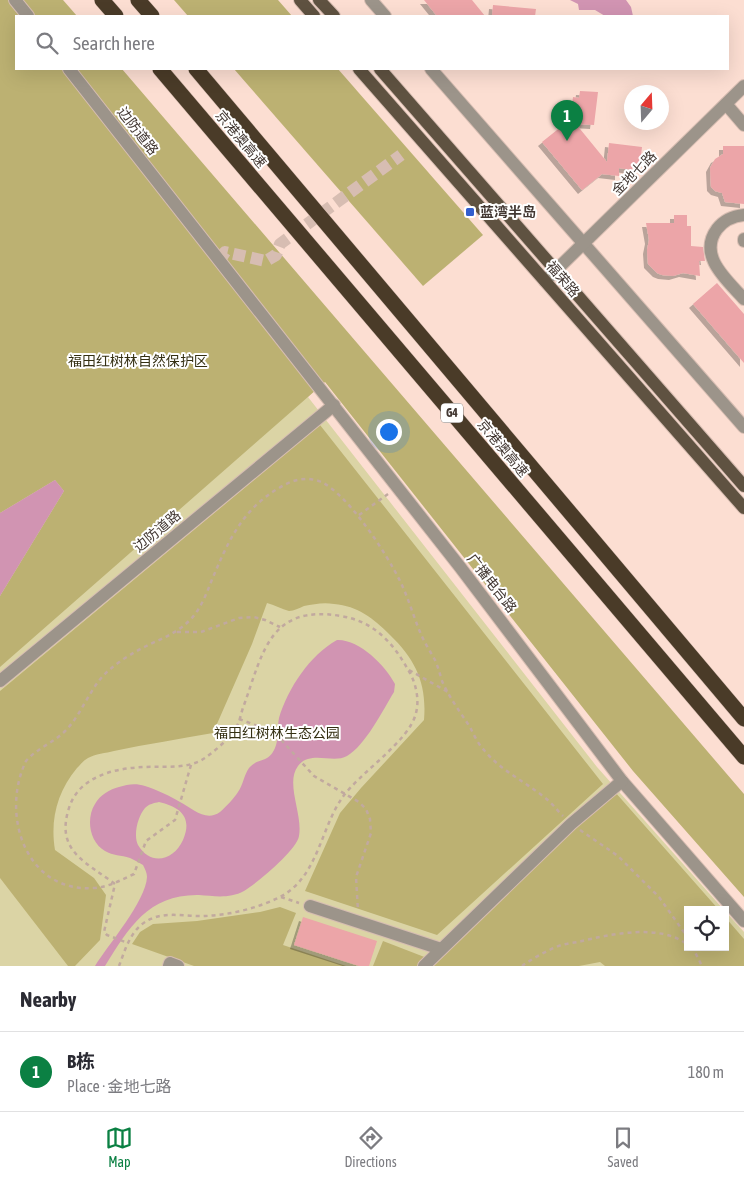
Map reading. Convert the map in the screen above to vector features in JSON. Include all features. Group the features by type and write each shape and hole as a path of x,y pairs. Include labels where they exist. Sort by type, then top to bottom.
{"highway":[{"path":"102,0 115,15"},
{"path":"138,0 151,15"},
{"name":"京港澳高速","path":"161,70 744,757"},
{"name":"京港澳高速","path":"197,70 744,719"}],"main road":[{"path":"319,0 333,15"},
{"path":"304,1 313,15"},
{"name":"福荣路","path":"361,70 744,508"},
{"name":"福荣路","path":"381,70 744,486"}],"street":[{"path":"15,0 27,15"},
{"path":"371,0 384,15"},
{"name":"边防道路","path":"70,70 220,260"},
{"path":"432,70 744,426"},
{"name":"金地七路","path":"545,281 744,86"},
{"path":"726,104 744,125"},
{"path":"744,215 729,218 718,227 710,247 716,267 744,300"},
{"name":"广播电台路","path":"220,260 519,642 622,781 744,921"},
{"name":"边防道路","path":"0,681 334,404"},
{"path":"424,966 571,824 622,781"},
{"path":"310,906 441,949"},
{"path":"169,966 170,963 178,966"}],"path":[{"path":"16,774 27,759 39,749 58,739 67,730 107,672 135,652 177,632 193,617 205,596 231,537 243,518 262,500 280,487 298,479 318,480 339,494 359,515 387,558 401,582 420,634 436,661 443,683 483,750 545,798 571,824 618,856 659,896 684,932"},
{"path":"359,515 398,486"},
{"path":"115,884 78,856 71,849 66,838 67,813 71,800 78,790 100,774 119,769 191,765 210,754 235,729 266,643 280,627 298,617 316,614 351,618 371,626 390,642 409,670 417,693 416,712 407,732 344,795 325,828 307,874 295,887 280,897 240,911 204,916 169,914 152,918 140,926 126,942 119,966"},
{"path":"177,632 201,632 239,618 254,617 280,627"},
{"path":"409,670 449,693"},
{"path":"239,718 274,732 314,776 359,802 366,809 370,819 371,833 356,877 359,922"},
{"path":"30,863 36,870 53,880 67,885 95,888 115,884 134,874 146,841 175,820 191,765"},
{"path":"115,884 104,932 106,935 126,942"},
{"path":"280,897 310,906"},
{"path":"522,966 556,947 608,934 634,932 662,935 684,942"},
{"path":"693,951 702,966"}],"green space":[{"name":"福田红树林生态公园","path":"0,0 38,0 15,15 15,70 325,381 308,397 597,767 720,906 684,906 684,951 729,951 729,915 744,932 744,966 0,966"},
{"name":"福田红树林自然保护区","path":"0,0 63,0 76,15 15,15 15,70 123,70 744,794 744,897 633,771 325,382 0,667 0,596 64,491 55,480 0,513"},
{"path":"174,0 278,0 291,15 187,15"},
{"path":"235,70 339,70 483,235 423,286"},
{"path":"320,425 603,784 437,935 305,891 340,813 424,720 424,695 418,673 407,654 384,629 365,614 350,607 330,603 304,606 289,611 267,603 252,644 213,733 94,756 87,759 77,768 64,787 54,817 55,850 94,878 106,895 100,940 75,966 68,966 0,878 0,691"},
{"path":"615,792 715,906 684,906 684,951 729,951 729,922 744,939 744,966 605,966 600,962 579,966 430,966 570,830"},
{"path":"280,907 296,913 283,945 346,966 194,966 132,944 140,932 153,924 197,921 260,912"},
{"path":"383,941 427,958 417,966 373,966"}],"shaded area":[{"path":"570,0 626,0 631,7 633,15 603,15 595,10 579,10 578,4"},
{"path":"55,480 64,491 0,596 0,513"},
{"path":"337,640 362,648 378,661 391,677 395,684 394,692 373,727 354,751 341,758 309,759 303,761 298,766 294,773 293,781 300,827 297,842 284,858 266,874 238,894 182,896 167,900 154,907 132,926 105,966 95,966 134,910 145,887 147,877 143,865 130,858 108,853 95,842 90,823 92,810 97,801 102,795 112,789 138,784 163,793 205,815 215,815 220,812 238,792 249,768 272,753 277,741 279,718 288,695 301,673 327,646","holes":["159,802 183,814 186,832 179,847 174,852 168,856 156,858 143,852 138,845 136,836 137,826 142,811 147,807"]}],"building":[{"path":"424,0 472,0 484,15 436,15"},
{"path":"493,5 536,9 535,15 492,15"},
{"path":"580,91 598,92 594,125 576,124 607,162 609,143 642,147 640,164 633,163 632,170 619,168 619,176 602,174 582,190 542,142 562,126 564,110 571,111 573,97 579,98"},
{"path":"723,146 744,146 744,204 725,202 722,193 715,191 711,187 710,168 715,159 723,154"},
{"path":"674,215 687,215 687,226 691,226 691,246 703,247 705,261 699,261 700,276 683,273 673,276 662,275 657,273 648,264 647,250 649,240 646,223 674,223"},
{"path":"717,283 744,314 744,363 693,304"},
{"path":"303,917 377,941 369,966 359,966 294,945"}],"tunnel":[{"path":"220,260 225,252 266,261 276,255 280,244 401,155"}],"place":[{"name":"B栋","path":"567,141"},
{"name":"蓝湾半岛","path":"470,212"}]}
